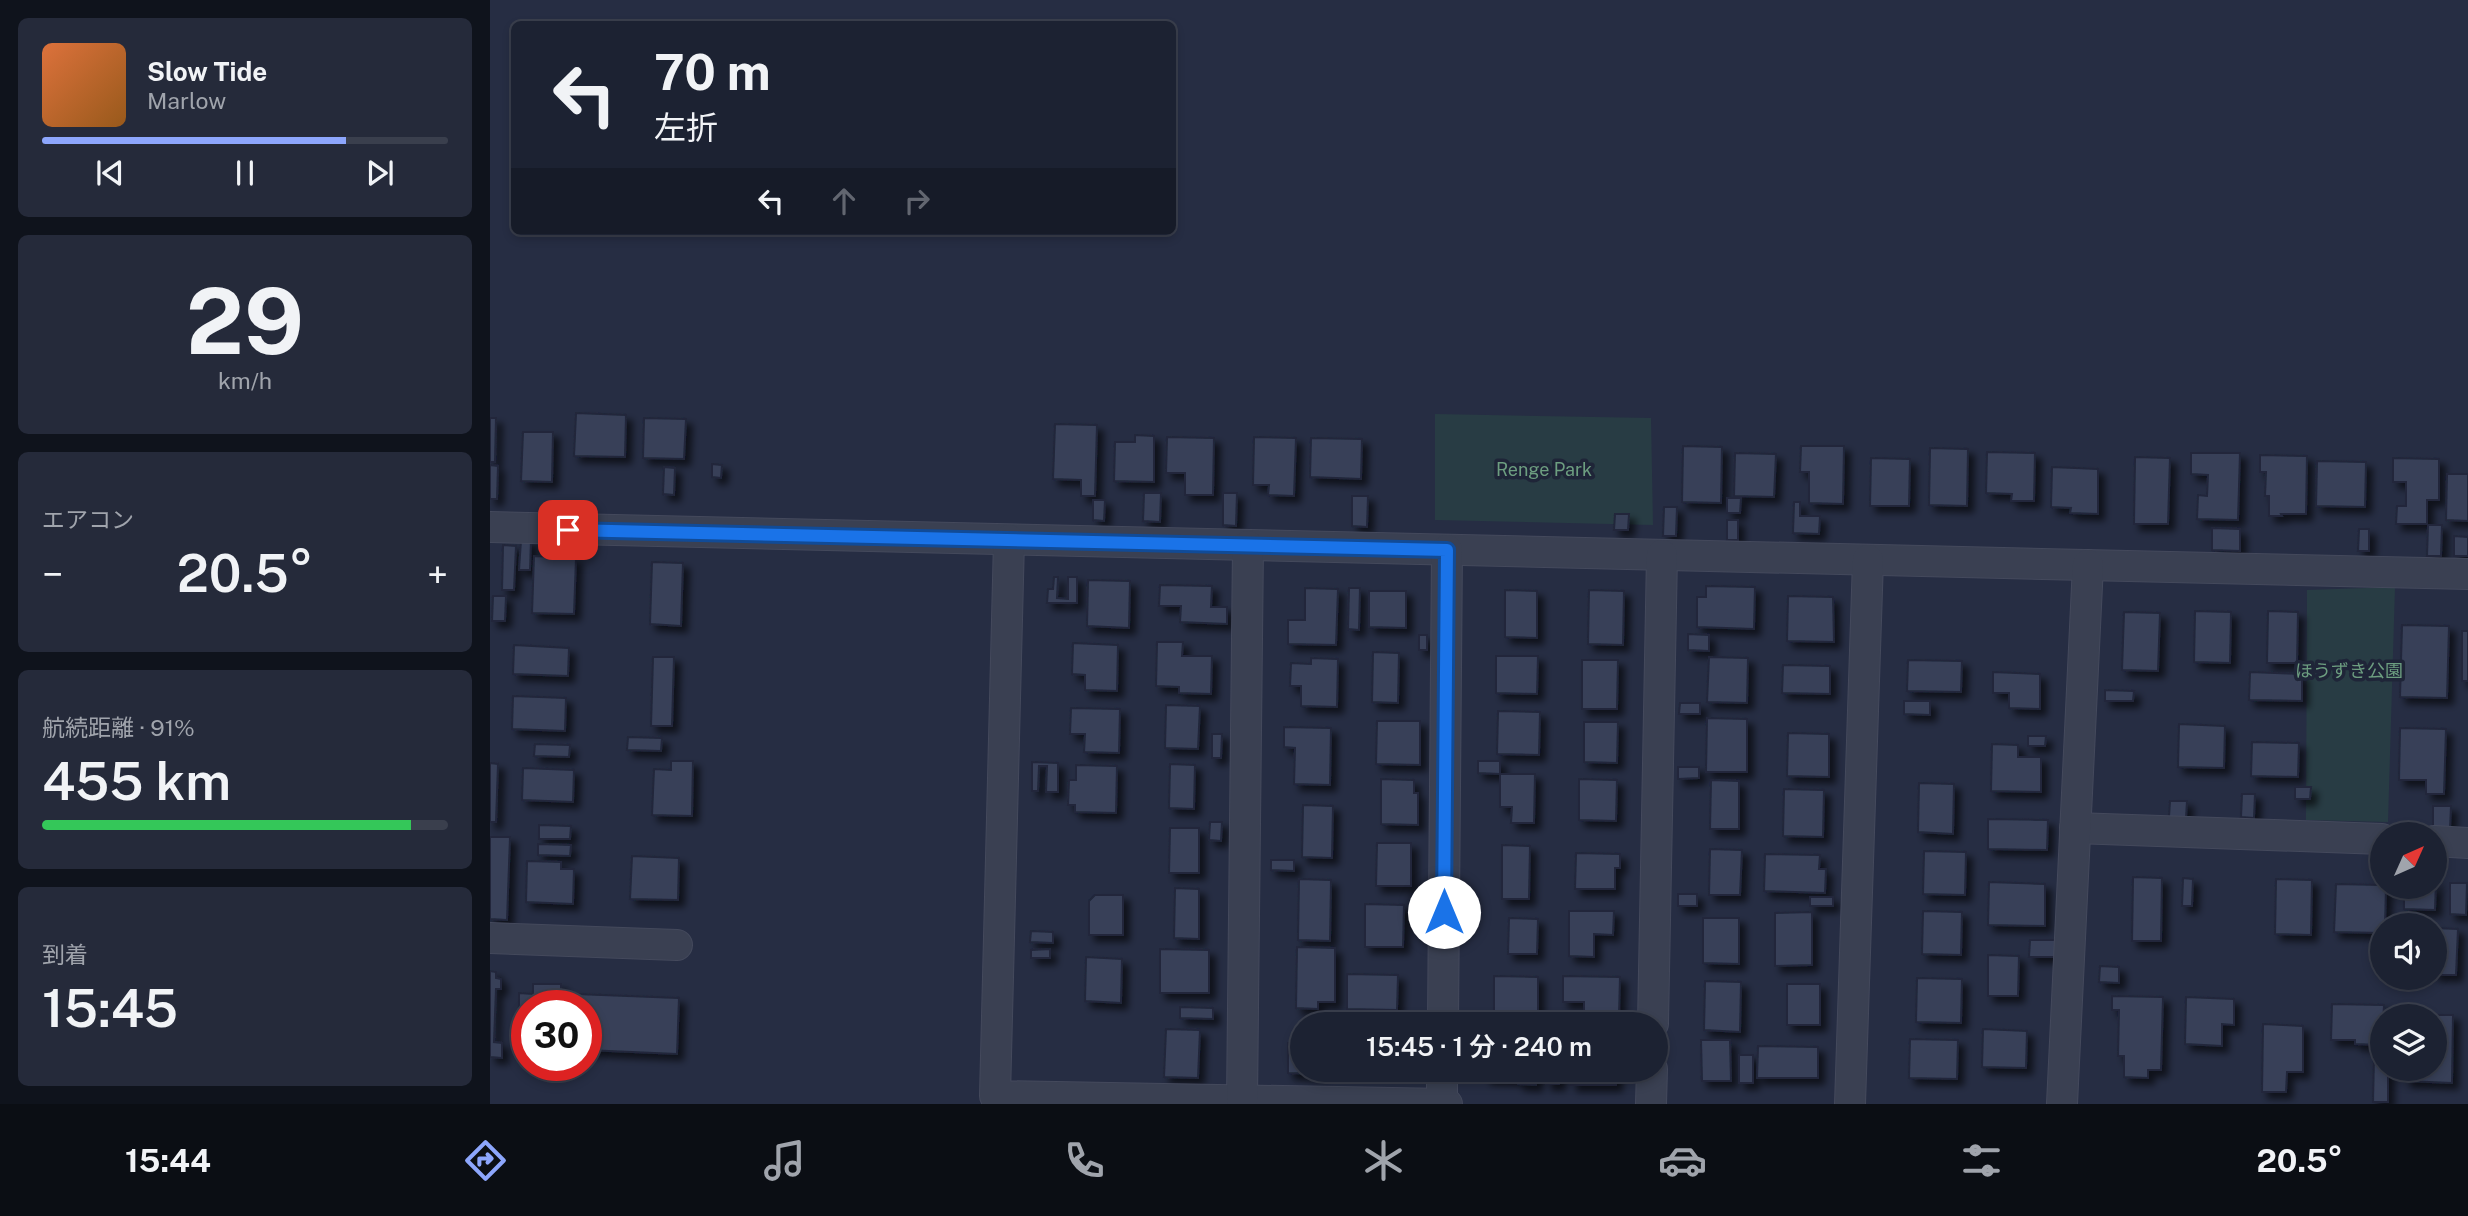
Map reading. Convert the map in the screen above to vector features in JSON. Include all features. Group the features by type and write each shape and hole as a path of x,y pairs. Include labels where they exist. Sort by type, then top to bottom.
{"street":[{"path":"490,527 2468,574"},
{"path":"1009,540 995,1096 1447,1104"},
{"path":"1242,1101 1248,546"},
{"path":"1443,1012 1447,550"},
{"path":"1653,1012 1662,555"},
{"path":"1850,1104 1868,560"},
{"path":"2062,1104 2088,565"},
{"path":"2076,828 2370,839"},
{"path":"2447,841 2468,842"},
{"path":"490,938 677,945"},
{"path":"1442,1082 1442,1104"},
{"path":"1651,1104 1652,1082"}],"green space":[{"name":"Renge Park","path":"1435,414 1651,418 1653,525 1435,520"},
{"name":"ほうずき公園","path":"2395,587 2388,822 2306,820 2307,590"}],"building":[{"path":"576,413 626,415 625,457 574,456"},
{"path":"490,418 496,418 495,462 490,462"},
{"path":"644,418 686,419 684,459 643,458"},
{"path":"1055,424 1097,425 1095,496 1081,496 1081,480 1053,479"},
{"path":"523,432 553,432 552,482 521,481"},
{"path":"1135,435 1154,436 1154,482 1114,481 1115,442 1135,442"},
{"path":"1167,437 1214,438 1213,495 1185,495 1185,473 1166,473"},
{"path":"1254,437 1296,438 1294,496 1268,495 1269,485 1253,485"},
{"path":"1311,438 1362,439 1361,479 1310,477"},
{"path":"1683,446 1722,447 1721,503 1682,502"},
{"path":"1801,446 1844,446 1843,504 1809,503 1809,472 1800,472"},
{"path":"1930,448 1968,449 1967,506 1929,505"},
{"path":"1987,452 2035,453 2034,501 2011,501 2012,494 1986,493"},
{"path":"1735,453 1776,454 1774,497 1734,496"},
{"path":"2191,453 2240,453 2238,520 2197,519 2198,495 2207,496 2208,475 2191,474"},
{"path":"2260,455 2307,456 2306,514 2269,516 2269,496 2265,496 2266,472 2260,472"},
{"path":"2135,457 2170,458 2168,524 2134,524"},
{"path":"1871,458 1910,459 1909,506 1870,506"},
{"path":"2393,458 2439,459 2439,500 2427,500 2427,524 2396,524 2397,506 2406,506 2406,482 2393,482"},
{"path":"2317,461 2366,462 2365,507 2316,506"},
{"path":"712,464 722,465 721,478 712,477"},
{"path":"490,465 498,466 497,499 490,499"},
{"path":"664,467 675,468 674,495 663,494"},
{"path":"2052,467 2098,469 2098,514 2070,513 2071,508 2051,507"},
{"path":"2447,474 2468,474 2468,521 2446,520"},
{"path":"1144,493 1161,493 1160,522 1143,521"},
{"path":"1223,493 1237,493 1236,526 1223,525"},
{"path":"1352,496 1368,496 1367,527 1352,526"},
{"path":"1727,498 1741,498 1740,513 1727,513"},
{"path":"1093,500 1105,500 1104,521 1093,520"},
{"path":"1794,502 1800,502 1800,516 1820,516 1819,534 1793,533"},
{"path":"1664,507 1677,507 1676,536 1663,536"},
{"path":"1615,514 1629,514 1628,530 1614,530"},
{"path":"1727,520 1738,520 1738,540 1727,540"},
{"path":"2428,525 2442,525 2441,556 2427,556"},
{"path":"2212,528 2240,529 2240,551 2212,550"},
{"path":"2359,529 2369,529 2369,551 2358,551"},
{"path":"2454,536 2468,537 2468,556 2454,556"},
{"path":"521,540 531,540 530,570 519,570"},
{"path":"503,545 516,546 514,590 502,590"},
{"path":"534,556 576,558 574,614 532,613"},
{"path":"652,562 683,563 681,626 650,624"},
{"path":"1054,577 1058,577 1057,598 1068,599 1068,577 1077,577 1077,603 1047,603 1048,589 1053,589"},
{"path":"1088,580 1130,581 1129,628 1087,626"},
{"path":"1160,585 1212,586 1211,607 1227,607 1227,624 1180,622 1181,606 1159,606"},
{"path":"1706,586 1755,587 1754,629 1697,627 1697,597 1706,597"},
{"path":"1305,588 1338,589 1336,645 1288,644 1288,620 1305,620"},
{"path":"1349,588 1360,588 1359,630 1348,629"},
{"path":"1505,590 1537,591 1537,638 1505,637"},
{"path":"1589,590 1624,591 1623,645 1588,644"},
{"path":"1369,591 1406,591 1406,628 1369,627"},
{"path":"493,596 506,596 505,621 492,621"},
{"path":"1788,596 1833,597 1834,642 1787,641"},
{"path":"2195,611 2231,612 2230,663 2194,662"},
{"path":"2268,611 2298,612 2297,663 2267,663"},
{"path":"2124,612 2160,613 2158,671 2122,670"},
{"path":"2402,625 2449,626 2447,698 2400,697"},
{"path":"2462,631 2468,631 2468,681 2462,681"},
{"path":"1688,634 1709,635 1709,651 1688,650"},
{"path":"1419,635 1427,635 1427,650 1419,650"},
{"path":"1157,642 1183,642 1182,656 1212,656 1211,694 1179,693 1179,687 1156,686"},
{"path":"1073,643 1118,645 1117,691 1085,690 1085,675 1072,674"},
{"path":"514,645 569,648 568,676 513,674"},
{"path":"1373,652 1399,653 1398,703 1372,702"},
{"path":"1496,656 1538,656 1537,694 1496,693"},
{"path":"653,657 674,657 672,726 651,726"},
{"path":"1709,657 1748,658 1747,703 1707,702"},
{"path":"1311,658 1338,659 1337,707 1301,706 1301,686 1290,686 1291,663 1311,664"},
{"path":"1582,660 1618,660 1617,709 1582,709"},
{"path":"1908,660 1962,661 1961,692 1907,691"},
{"path":"1783,665 1830,666 1830,694 1782,693"},
{"path":"1993,672 2040,674 2040,709 2009,708 2009,693 1993,693"},
{"path":"2250,672 2302,674 2302,701 2249,700"},
{"path":"2105,690 2134,691 2133,701 2105,701"},
{"path":"513,696 566,698 565,731 512,729"},
{"path":"1904,701 1930,701 1930,715 1904,714"},
{"path":"1680,703 1700,703 1700,714 1679,714"},
{"path":"1166,705 1200,706 1198,749 1165,748"},
{"path":"1071,708 1120,709 1119,753 1084,752 1085,734 1070,734"},
{"path":"1498,711 1540,712 1539,755 1497,754"},
{"path":"1707,718 1747,719 1747,772 1706,772"},
{"path":"1377,721 1420,721 1420,765 1376,764"},
{"path":"1584,722 1618,722 1617,763 1584,762"},
{"path":"2179,724 2225,726 2224,768 2178,767"},
{"path":"1284,727 1331,728 1330,785 1294,784 1295,748 1284,747"},
{"path":"2400,728 2446,729 2444,794 2426,794 2426,780 2399,780"},
{"path":"1788,733 1829,734 1829,777 1787,776"},
{"path":"1212,734 1222,734 1221,758 1212,758"},
{"path":"2028,736 2046,736 2045,746 2028,746"},
{"path":"628,737 662,738 661,751 627,750"},
{"path":"2252,742 2299,743 2298,777 2251,776"},
{"path":"535,744 570,745 569,757 534,756"},
{"path":"1992,744 2018,745 2018,757 2041,757 2041,792 1991,791"},
{"path":"671,761 693,761 692,816 652,815 654,769 671,770"},
{"path":"1478,761 1500,761 1500,774 1478,773"},
{"path":"1032,762 1058,763 1058,792 1046,792 1047,766 1039,766 1038,791 1032,791"},
{"path":"490,763 498,764 496,822 490,822"},
{"path":"1170,764 1195,765 1194,809 1169,808"},
{"path":"1076,765 1117,766 1116,813 1075,812 1075,805 1068,805 1069,780 1076,780"},
{"path":"1678,767 1699,767 1699,778 1678,779"},
{"path":"523,768 574,770 573,802 522,800"},
{"path":"1500,774 1535,774 1534,823 1511,823 1512,807 1500,807"},
{"path":"1381,779 1414,780 1414,793 1418,793 1418,825 1381,824"},
{"path":"1579,779 1617,780 1616,821 1579,820"},
{"path":"1711,780 1739,781 1739,829 1710,829"},
{"path":"1919,783 1954,784 1953,834 1918,832"},
{"path":"2295,787 2311,787 2310,799 2295,799"},
{"path":"1784,789 1824,790 1823,837 1783,836"},
{"path":"2242,794 2255,794 2254,818 2241,817"},
{"path":"2170,801 2187,801 2186,818 2169,817"},
{"path":"1303,805 1333,806 1332,858 1302,857"},
{"path":"2433,806 2451,806 2450,829 2447,829 2447,822 2433,822"},
{"path":"1988,819 2048,820 2047,850 1988,849"},
{"path":"1210,822 1222,822 1221,841 1209,840"},
{"path":"539,825 571,826 570,839 539,839"},
{"path":"1170,828 1199,828 1199,873 1169,873"},
{"path":"490,837 510,837 507,920 490,919"},
{"path":"1377,843 1411,843 1411,886 1376,886"},
{"path":"538,844 571,845 570,856 538,855"},
{"path":"1502,845 1530,846 1529,899 1502,899"},
{"path":"1710,849 1742,850 1740,895 1709,895"},
{"path":"1924,851 1966,852 1965,895 1923,894"},
{"path":"1576,853 1620,854 1620,868 1615,868 1615,889 1575,889"},
{"path":"1765,854 1820,855 1819,869 1826,869 1825,893 1764,891"},
{"path":"632,856 679,858 678,900 630,899"},
{"path":"1271,860 1294,860 1294,871 1271,870"},
{"path":"527,861 561,862 561,869 574,869 573,904 526,902"},
{"path":"2133,877 2162,878 2161,941 2132,941"},
{"path":"2183,878 2193,879 2192,906 2182,906"},
{"path":"1299,879 1331,880 1330,941 1298,940"},
{"path":"2276,879 2312,880 2311,935 2275,934"},
{"path":"1989,882 2045,884 2045,926 1988,925"},
{"path":"2450,883 2467,883 2466,915 2450,914"},
{"path":"2336,884 2370,885 2370,900 2386,900 2385,913 2370,913 2370,933 2334,932"},
{"path":"1175,888 1199,889 1199,939 1174,938"},
{"path":"1678,894 1697,894 1697,906 1678,906"},
{"path":"1095,895 1123,895 1123,935 1089,935 1089,901"},
{"path":"1810,897 1833,897 1833,906 1810,906"},
{"path":"2404,900 2435,900 2435,910 2404,909"},
{"path":"1365,904 1404,905 1403,947 1365,947"},
{"path":"1569,911 1614,911 1613,935 1594,934 1594,957 1569,956"},
{"path":"1923,911 1962,912 1961,955 1922,954"},
{"path":"1812,912 1812,965 1775,966 1775,913"},
{"path":"1509,918 1538,919 1537,954 1508,954"},
{"path":"1703,918 1739,918 1739,964 1703,963"},
{"path":"2447,929 2458,929 2456,975 2447,975"},
{"path":"1031,931 1053,932 1053,943 1030,942"},
{"path":"2030,940 2055,940 2055,957 2029,957"},
{"path":"1297,947 1335,948 1335,1002 1318,1002 1318,1009 1296,1008"},
{"path":"1050,949 1050,958 1031,958 1031,950"},
{"path":"1160,949 1209,950 1209,993 1160,993"},
{"path":"1988,955 2019,956 2018,996 1988,996"},
{"path":"1086,957 1122,959 1121,1003 1085,1001"},
{"path":"2100,966 2119,967 2119,983 2099,982"},
{"path":"490,971 496,972 496,978 501,979 501,989 496,989 494,1042 502,1043 502,1058 490,1057"},
{"path":"1347,974 1398,975 1397,1010 1347,1009"},
{"path":"1494,976 1538,977 1538,1012 1494,1012"},
{"path":"1563,976 1620,977 1619,1012 1584,1012 1584,1002 1563,1002"},
{"path":"1917,978 1962,979 1961,1023 1916,1022"},
{"path":"1705,981 1741,982 1740,1032 1704,1030"},
{"path":"533,984 561,984 561,990 533,990"},
{"path":"1787,984 1820,984 1820,1025 1787,1025"},
{"path":"602,995 679,998 677,1054 602,1051"},
{"path":"2112,996 2163,997 2161,1070 2148,1070 2148,1078 2124,1077 2124,1056 2118,1056 2119,1010 2112,1010"},
{"path":"2186,997 2234,999 2234,1025 2222,1024 2222,1046 2185,1044"},
{"path":"2332,1004 2370,1005 2370,1045 2355,1044 2355,1040 2331,1040"},
{"path":"1180,1007 1213,1008 1213,1019 1180,1018"},
{"path":"2447,1015 2453,1015 2452,1083 2405,1081 2447,1081"},
{"path":"2263,1024 2303,1026 2303,1072 2287,1072 2286,1092 2262,1092"},
{"path":"1166,1029 1200,1030 1198,1078 1164,1077"},
{"path":"1983,1029 2027,1031 2026,1068 1982,1067"},
{"path":"1910,1039 1958,1040 1957,1079 1909,1078"},
{"path":"1701,1040 1730,1040 1731,1081 1702,1081"},
{"path":"1290,1043 1290,1073 1288,1073"},
{"path":"1758,1046 1818,1047 1818,1078 1757,1078"},
{"path":"1739,1055 1753,1055 1753,1083 1739,1083"},
{"path":"2373,1081 2388,1081 2388,1102 2373,1102"},
{"path":"1518,1082 1536,1082 1536,1085"},
{"path":"1571,1082 1616,1082 1616,1085 1571,1085"}],"route":[{"path":"568,530 1447,550 1444,912"}]}
